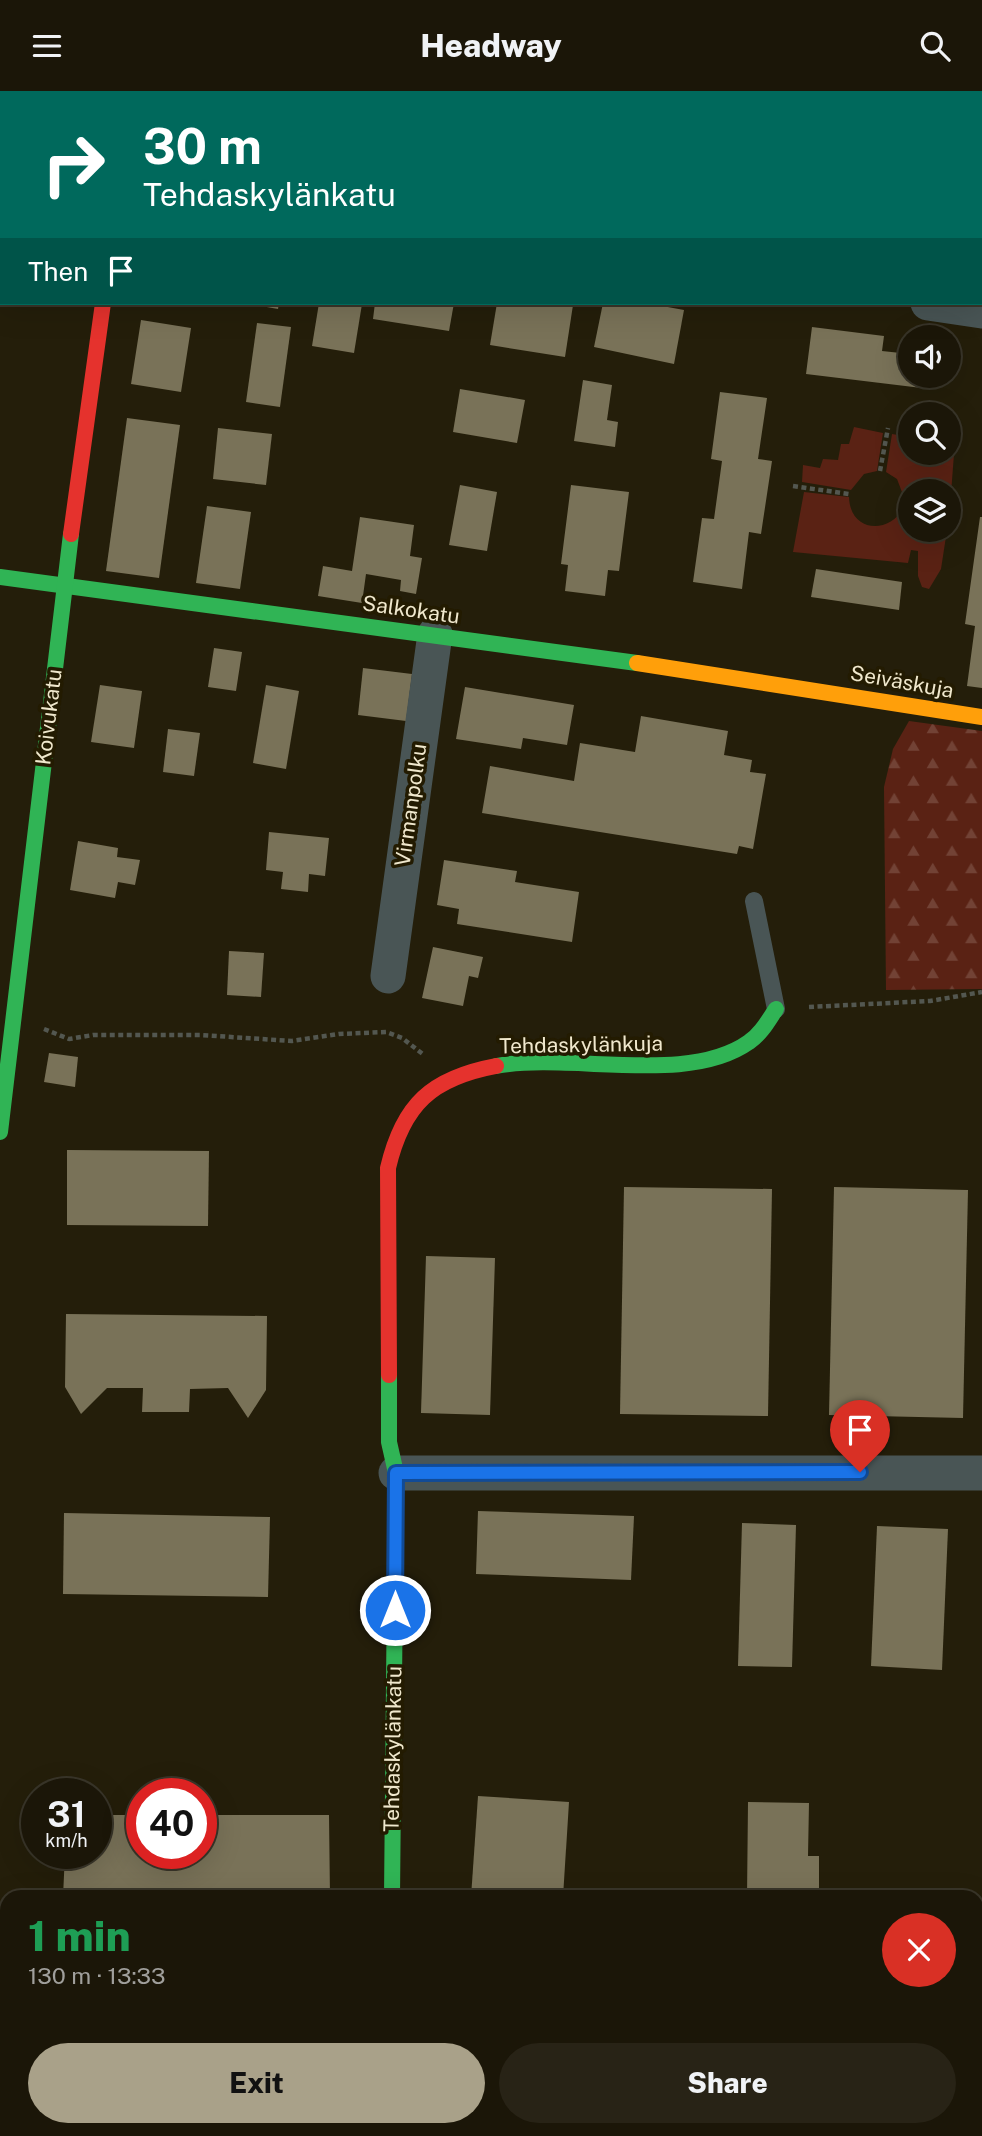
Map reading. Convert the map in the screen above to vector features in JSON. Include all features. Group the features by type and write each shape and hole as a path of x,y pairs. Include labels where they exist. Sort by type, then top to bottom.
{"street":[{"name":"Koivukatu","path":"0,1132 7,1016 103,305"},
{"path":"942,305 982,311"},
{"name":"Salkokatu","path":"0,577 435,633 815,689"},
{"name":"Virmanpolku","path":"388,976 435,633"},
{"name":"Seiväskuja","path":"815,689 982,717"},
{"name":"Tehdaskylänkuja","path":"432,1088 482,1068 509,1065 588,1062 682,1066 709,1061 730,1054 753,1040 776,1009"},
{"path":"432,1088 397,1133 388,1168 389,1443 396,1473 982,1473"},
{"name":"Tehdaskylänkatu","path":"392,1890 396,1473"}],"lane":[{"path":"754,901 776,1009"}],"path":[{"path":"880,471 887,428"},
{"path":"793,486 849,494"},
{"path":"776,1009 930,1001 982,992"},
{"path":"7,1016 69,1039 93,1035 201,1035 292,1041 325,1035 386,1032 402,1038 420,1050 432,1065 432,1088"}],"green space":[{"path":"854,427 883,433 877,471 864,474 851,490 802,482 803,465 820,468 823,459 838,460 841,444 849,444"},
{"path":"892,434 898,435 898,465 953,465 952,479 898,479 898,482 886,472"},
{"path":"804,492 849,497 856,518 872,526 890,522 898,515 898,542 945,542 941,569 929,589 922,587 918,576 918,551 911,550 908,563 793,552"},
{"path":"909,721 982,731 982,989 886,990 884,787 893,749"}],"building":[{"path":"255,305 279,305 278,309"},
{"path":"319,305 362,305 354,353 312,346"},
{"path":"375,305 454,305 449,331 373,319"},
{"path":"497,305 573,305 565,357 490,345"},
{"path":"603,305 657,305 684,310 674,364 594,347"},
{"path":"141,320 191,328 181,392 131,384"},
{"path":"257,323 291,327 280,407 246,402"},
{"path":"812,327 884,336 882,351 898,353 898,385 806,374"},
{"path":"583,380 612,385 607,420 618,422 615,447 574,441"},
{"path":"460,389 525,400 517,443 453,432"},
{"path":"720,392 767,398 758,459 772,461 761,534 749,532 742,589 693,582 702,518 714,519 722,461 711,459"},
{"path":"127,418 180,425 159,578 106,571"},
{"path":"218,428 272,434 266,485 213,479"},
{"path":"460,485 497,492 487,551 449,545"},
{"path":"571,485 629,492 619,571 608,570 605,596 565,591 568,565 561,564"},
{"path":"207,506 251,512 240,589 196,583"},
{"path":"360,517 414,525 410,556 422,558 416,594 400,591 401,580 366,574 362,603 318,596 323,566 352,571"},
{"path":"980,517 982,688 967,686 975,626 965,624"},
{"path":"816,569 902,582 899,610 811,597"},
{"path":"214,648 242,652 236,691 208,687"},
{"path":"363,668 412,674 406,721 358,715"},
{"path":"100,685 142,691 134,748 91,742"},
{"path":"266,685 299,691 286,769 253,763"},
{"path":"465,687 574,705 567,745 523,738 521,749 456,739"},
{"path":"641,716 728,731 724,755 752,760 750,772 766,774 753,849 739,846 737,854 482,813 490,766 574,781 580,743 635,752"},
{"path":"168,729 200,733 194,776 163,772"},
{"path":"269,832 329,838 325,876 309,874 308,892 281,889 283,872 266,870"},
{"path":"78,841 118,848 117,857 140,860 135,885 118,882 115,898 70,890"},
{"path":"444,860 517,871 515,882 579,892 572,942 457,924 459,909 437,905"},
{"path":"433,947 483,957 478,978 469,976 463,1006 422,998"},
{"path":"229,951 264,953 261,997 227,995"},
{"path":"49,1053 78,1057 75,1087 44,1082"},
{"path":"67,1150 209,1151 208,1226 67,1225"},
{"path":"624,1187 772,1189 768,1416 620,1414"},
{"path":"834,1187 968,1190 963,1418 829,1415"},
{"path":"426,1256 495,1258 490,1415 421,1413"},
{"path":"66,1314 267,1316 266,1390 248,1418 228,1388 190,1389 189,1412 142,1412 143,1388 107,1388 81,1414 65,1387"},
{"path":"478,1511 634,1516 631,1580 476,1574"},
{"path":"64,1513 270,1517 268,1597 63,1594"},
{"path":"742,1523 796,1525 792,1667 738,1666"},
{"path":"877,1526 948,1529 942,1670 871,1666"},
{"path":"478,1796 569,1802 563,1890 471,1890"},
{"path":"748,1802 809,1803 808,1856 819,1856 819,1888 747,1890"},
{"path":"112,1815 126,1815 126,1869 217,1869 217,1815 329,1815 330,1890 63,1890 64,1869 112,1869"}],"traffic: fast":[{"path":"0,1132 71,534"},
{"path":"0,577 637,663"},
{"path":"496,1066 526,1063 662,1065 694,1062 723,1055 749,1042 761,1031 776,1009"},
{"path":"389,1375 389,1442 396,1473 392,1890"}],"traffic: slow":[{"path":"637,663 982,717"}],"traffic: jam":[{"path":"71,534 103,305"},
{"path":"389,1375 388,1168 394,1146 402,1127 424,1097 454,1078 496,1066"}],"route":[{"path":"395,1610 396,1473 860,1472"}]}
